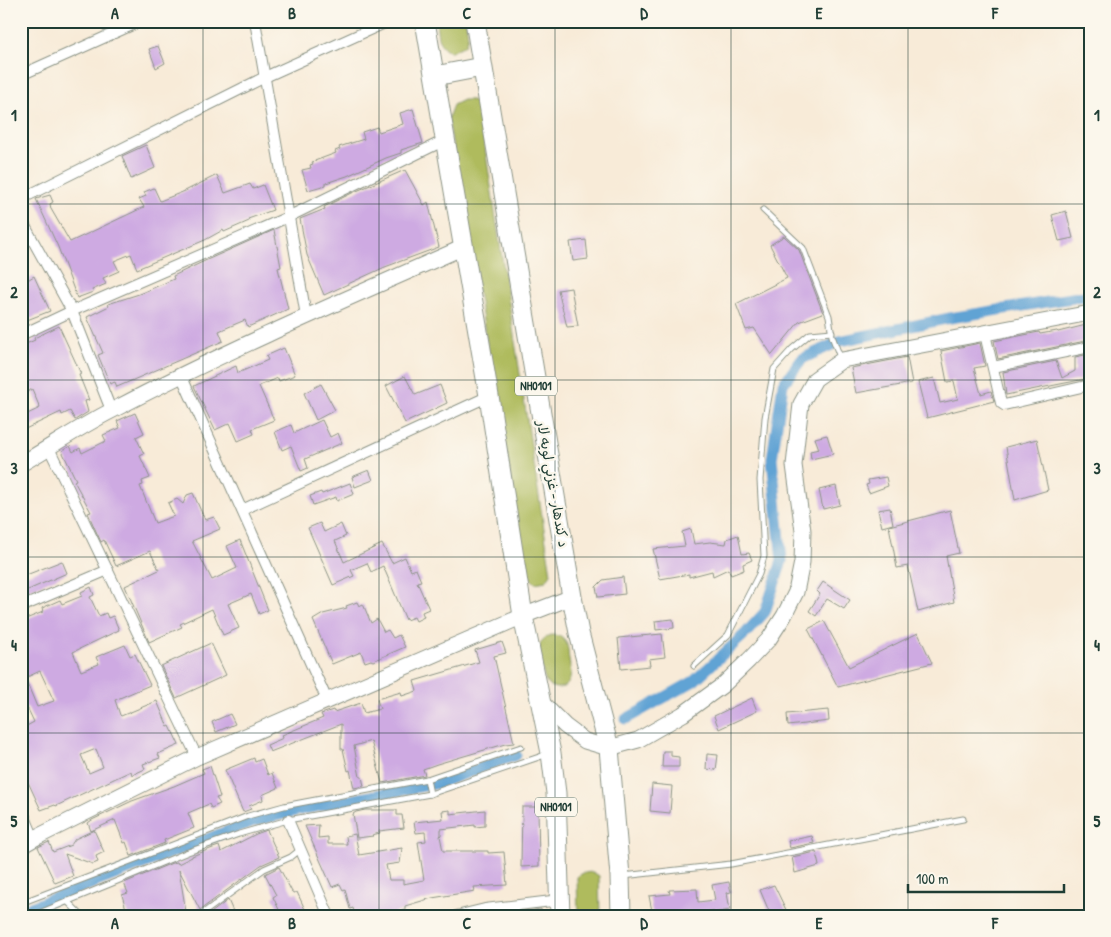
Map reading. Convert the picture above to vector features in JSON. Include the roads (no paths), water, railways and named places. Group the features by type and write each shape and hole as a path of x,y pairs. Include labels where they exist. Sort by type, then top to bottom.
{"highway":[{"name":"NH0101","path":"426,21 489,396 523,616 551,753 556,793 560,908"},
{"name":"د کندهار - غزني لويه لار","path":"475,21 572,597 579,633 609,748 620,876 621,916"},
{"path":"435,76 482,67"}],"main road":[{"path":"21,464 111,410 181,375 306,316 464,247"},
{"path":"539,700 565,726 585,741 609,748 638,740 683,714 723,685 769,639 784,616 796,592 802,562 803,531 794,465 801,404 815,379 839,355 985,334 1090,314"},
{"path":"21,846 197,757 523,616 572,597"}],"street":[{"path":"21,75 141,21"},
{"path":"255,21 306,316"},
{"path":"21,199 265,77 389,21"},
{"path":"21,335 288,217 445,140"},
{"path":"21,219 72,311 111,410"},
{"path":"985,334 1001,403 1004,405 1090,385"},
{"path":"993,368 1090,347"},
{"path":"181,375 327,700"},
{"path":"242,510 489,396"},
{"path":"49,448 197,757"},
{"path":"21,607 108,570"},
{"path":"288,819 329,916"},
{"path":"456,916 485,909 560,908"}],"lane":[{"path":"763,210 803,248 830,316 832,334 839,355"},
{"path":"694,666 728,635 759,574 764,556 761,472 765,418 774,369 792,349 810,334 832,334"},
{"path":"21,904 248,816 284,806 427,779 521,747"},
{"path":"32,916 188,852 239,834 288,819 430,794 551,753"},
{"path":"427,779 430,794"},
{"path":"21,801 36,837"},
{"path":"284,806 288,819"},
{"path":"620,876 731,864 963,819"},
{"path":"199,916 264,869 291,857 301,849"},
{"path":"67,901 82,916"}],"waterway":[{"path":"626,719 694,681 746,633 765,612 782,561 772,459 783,384 802,359 840,341 950,318 1090,295"},
{"path":"21,911 251,822 309,808 439,783 516,755"}]}
